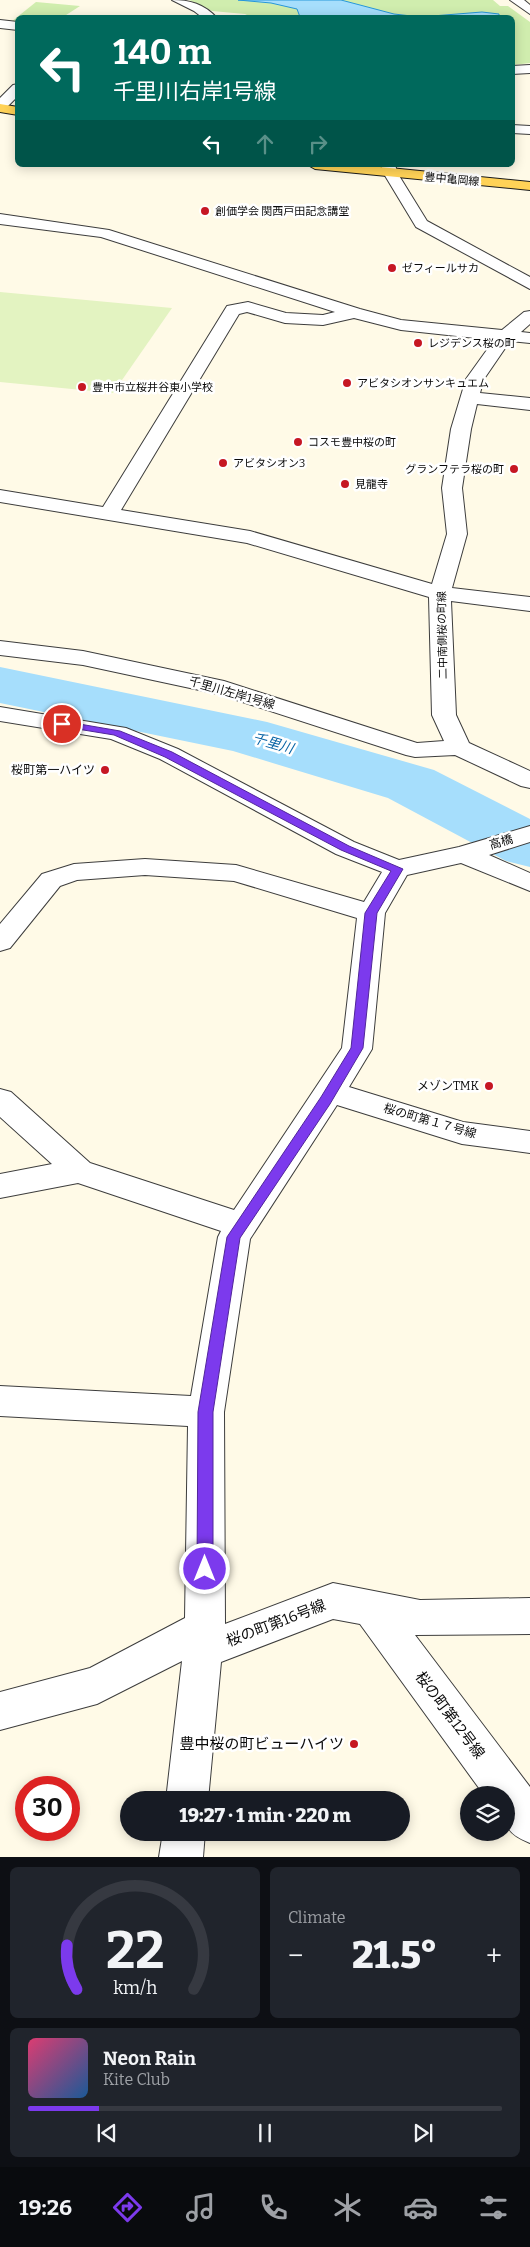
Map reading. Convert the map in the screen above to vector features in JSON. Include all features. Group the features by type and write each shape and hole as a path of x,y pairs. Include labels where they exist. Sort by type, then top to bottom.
{"main road":[{"path":"0,107 15,111"},
{"name":"豊中亀岡線","path":"352,167 390,169 530,186"}],"street":[{"path":"178,0 198,8 207,15"},
{"path":"516,0 530,10"},
{"path":"0,24 15,26"},
{"path":"515,70 530,69"},
{"path":"0,107 15,91"},
{"path":"515,129 530,130"},
{"path":"390,169 421,224 530,284"},
{"path":"0,219 102,233 354,313 401,325 530,338"},
{"path":"109,513 233,310 248,307 285,318 323,320 354,313"},
{"name":"二中南側桜の町線","path":"459,747 444,715 440,593 457,534 452,488 461,429 476,380 505,336 530,316"},
{"path":"470,398 530,404"},
{"path":"0,496 250,537 440,593 530,604"},
{"name":"千里川左岸1号線","path":"0,648 83,658 224,688 415,750 459,747"},
{"path":"0,714 117,733 169,754 345,848 397,869 468,852 530,883"},
{"path":"459,747 530,781"},
{"name":"高橋","path":"468,852 530,834"},
{"path":"0,942 51,880 74,872 145,867 236,873 371,913"},
{"path":"188,1791 203,1640 206,1412 234,1237 331,1092 357,1048 371,913 397,869"},
{"name":"桜の町第１７号線","path":"331,1092 462,1133 530,1142"},
{"path":"0,1100 79,1171 241,1225"},
{"path":"0,1186 79,1171"},
{"path":"0,1401 206,1412"},
{"name":"桜の町第16号線","path":"0,1711 97,1685 203,1640 333,1601 420,1618 530,1616"},
{"name":"桜の町第12号線","path":"371,1608 530,1822"},
{"path":"181,1857 183,1841"}],"green space":[{"path":"189,0 493,0 500,6 508,6 530,22 530,63 515,65 515,15 247,15 212,11"},
{"path":"36,2 80,6 66,15 20,15"},
{"path":"0,292 172,308 113,393 0,382"}],"water":[{"path":"238,0 341,0 403,15 299,15 297,9 271,3"},
{"path":"482,12 499,15 445,15"}],"waterway":[{"name":"千里川","path":"0,685 245,735 411,784 530,846"}],"place":[{"name":"創価学会 関西戸田記念講堂","path":"205,211"},
{"name":"ゼフィールサカ","path":"392,268"},
{"name":"レジデンス桜の町","path":"418,343"},
{"name":"アビタシオンサンキュエム","path":"347,383"},
{"name":"豊中市立桜井谷東小学校","path":"82,387"},
{"name":"コスモ豊中桜の町","path":"298,442"},
{"name":"アビタシオン3","path":"223,463"},
{"name":"グランフテラ桜の町","path":"514,469"},
{"name":"見龍寺","path":"345,484"},
{"name":"桜町第一ハイツ","path":"105,770"},
{"name":"メゾンTMK","path":"489,1086"},
{"name":"豊中桜の町ビューハイツ","path":"354,1744"}],"route":[{"path":"62,724 117,733 169,754 345,848 397,869 371,913 357,1048 325,1100 234,1237 206,1412 205,1569"}]}
